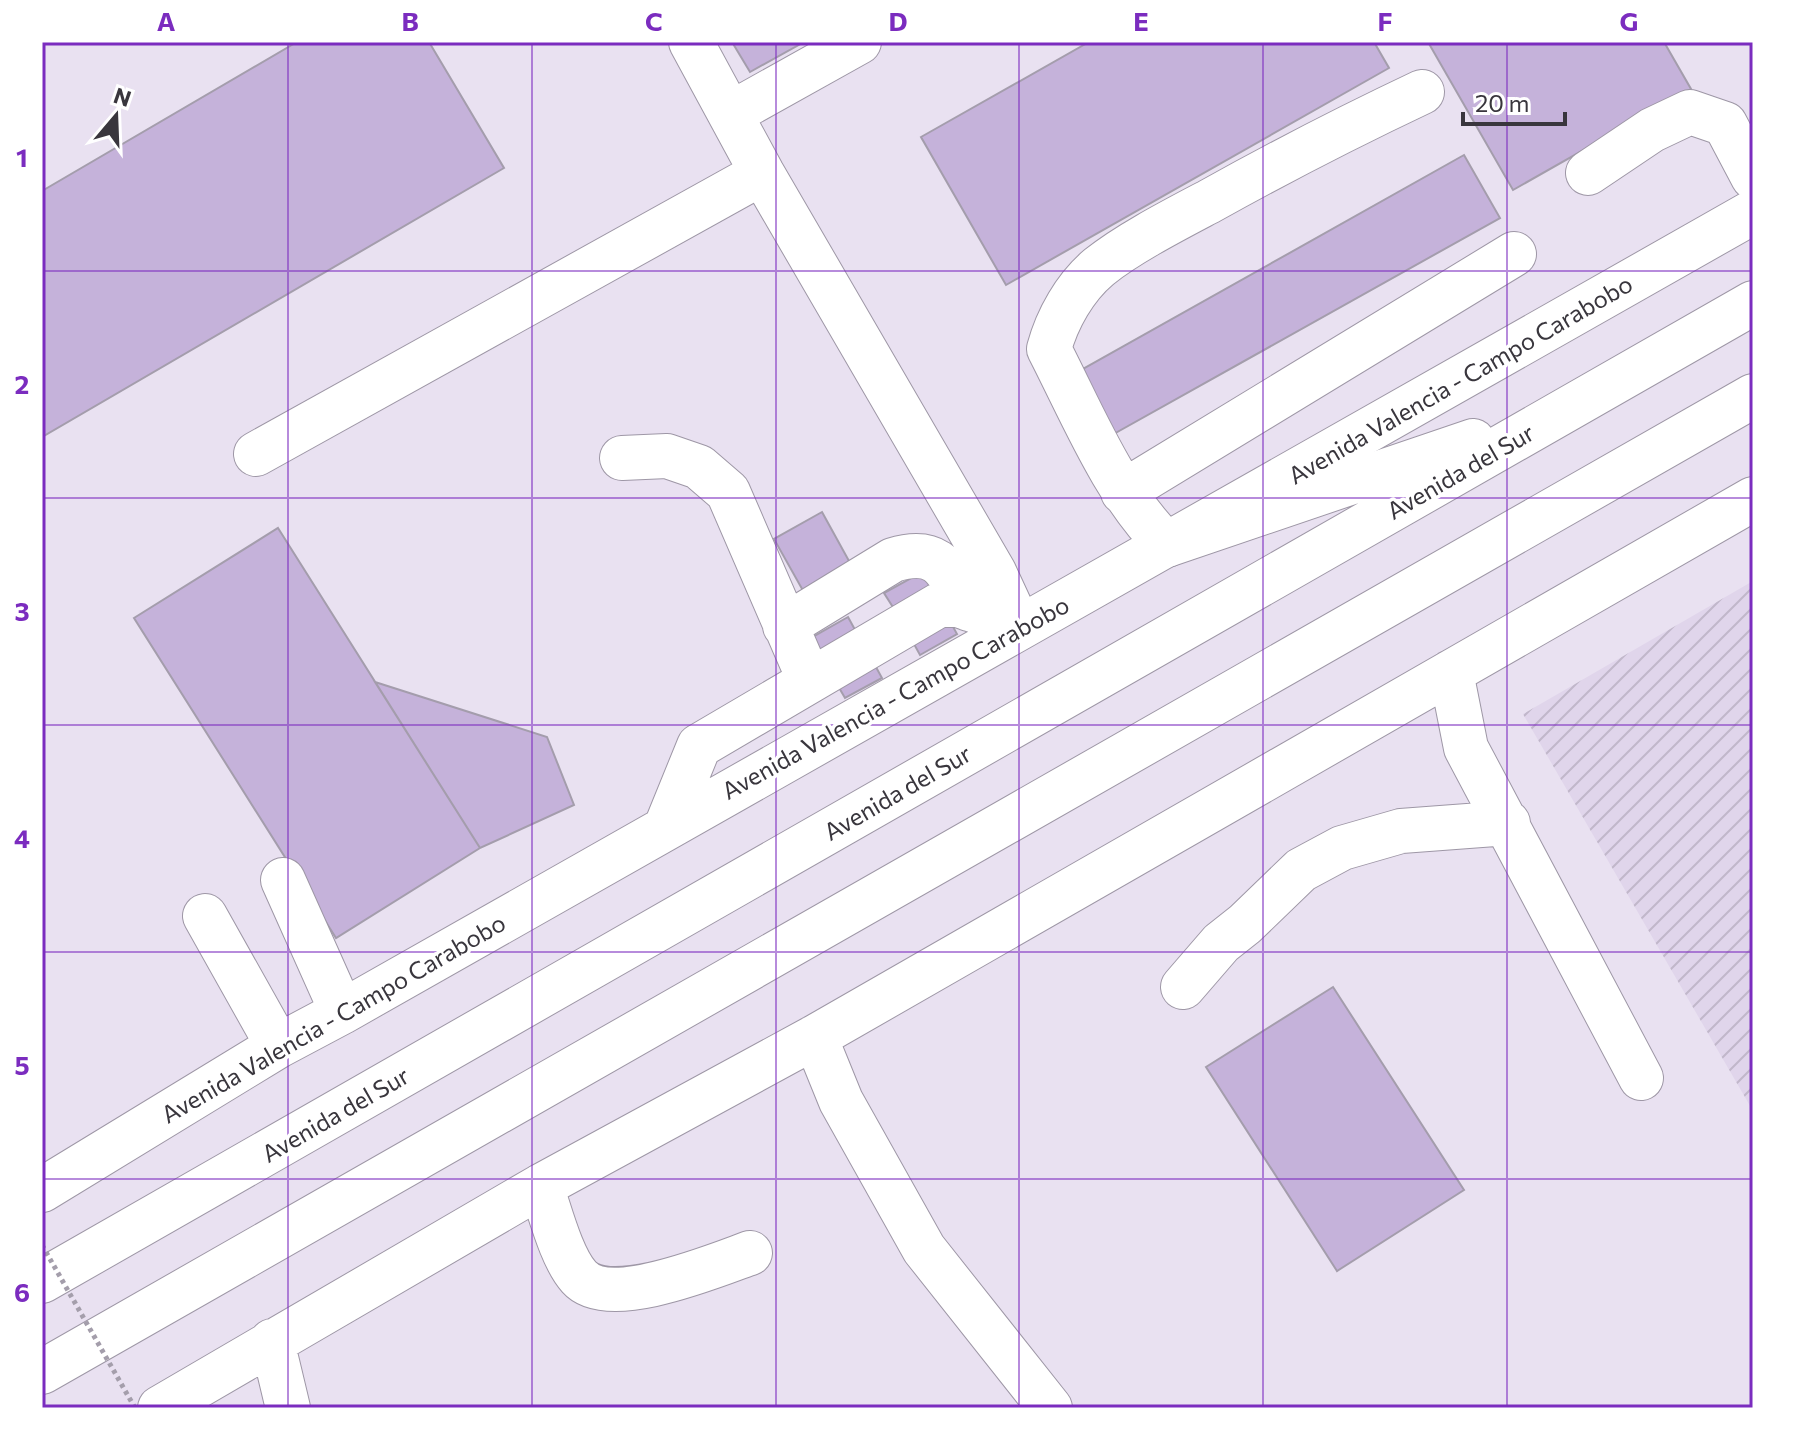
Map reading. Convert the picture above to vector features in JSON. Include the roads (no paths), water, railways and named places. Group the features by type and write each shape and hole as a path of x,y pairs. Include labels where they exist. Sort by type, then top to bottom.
{"main road":[{"path":"691,42 762,173 994,572 1019,626"},
{"path":"730,114 859,42"},
{"path":"1422,92 1323,139 1177,218 1098,268 1067,305 1054,330 1049,349 1123,492 1145,524 1167,545 1570,408"},
{"path":"1588,173 1652,130 1690,112 1725,124 1753,177"},
{"path":"256,454 762,173"},
{"name":"Avenida Valencia - Campo Carabobo","path":"42,1190 278,1046 1753,212"},
{"path":"1123,492 1514,254"},
{"name":"Avenida del Sur","path":"42,1281 1753,303"},
{"path":"42,1372 1753,396"},
{"path":"622,458 667,456 699,467 728,492 809,679"},
{"path":"170,1405 272,1341 541,1186 815,1037 1753,499"},
{"path":"785,626 893,560 913,554 927,556 943,565 969,609"},
{"path":"666,827 699,746 809,679 939,605 958,605 1019,626"},
{"path":"1451,672 1466,748 1641,1078"},
{"path":"1183,987 1221,943 1301,870 1342,848 1401,831 1508,823"},
{"path":"283,880 342,1012"},
{"path":"205,916 278,1046"},
{"path":"815,1037 841,1101 924,1249 1050,1408"},
{"path":"541,1186 579,1278 598,1289 619,1290 686,1276 750,1253"},
{"path":"272,1341 288,1408"}]}
